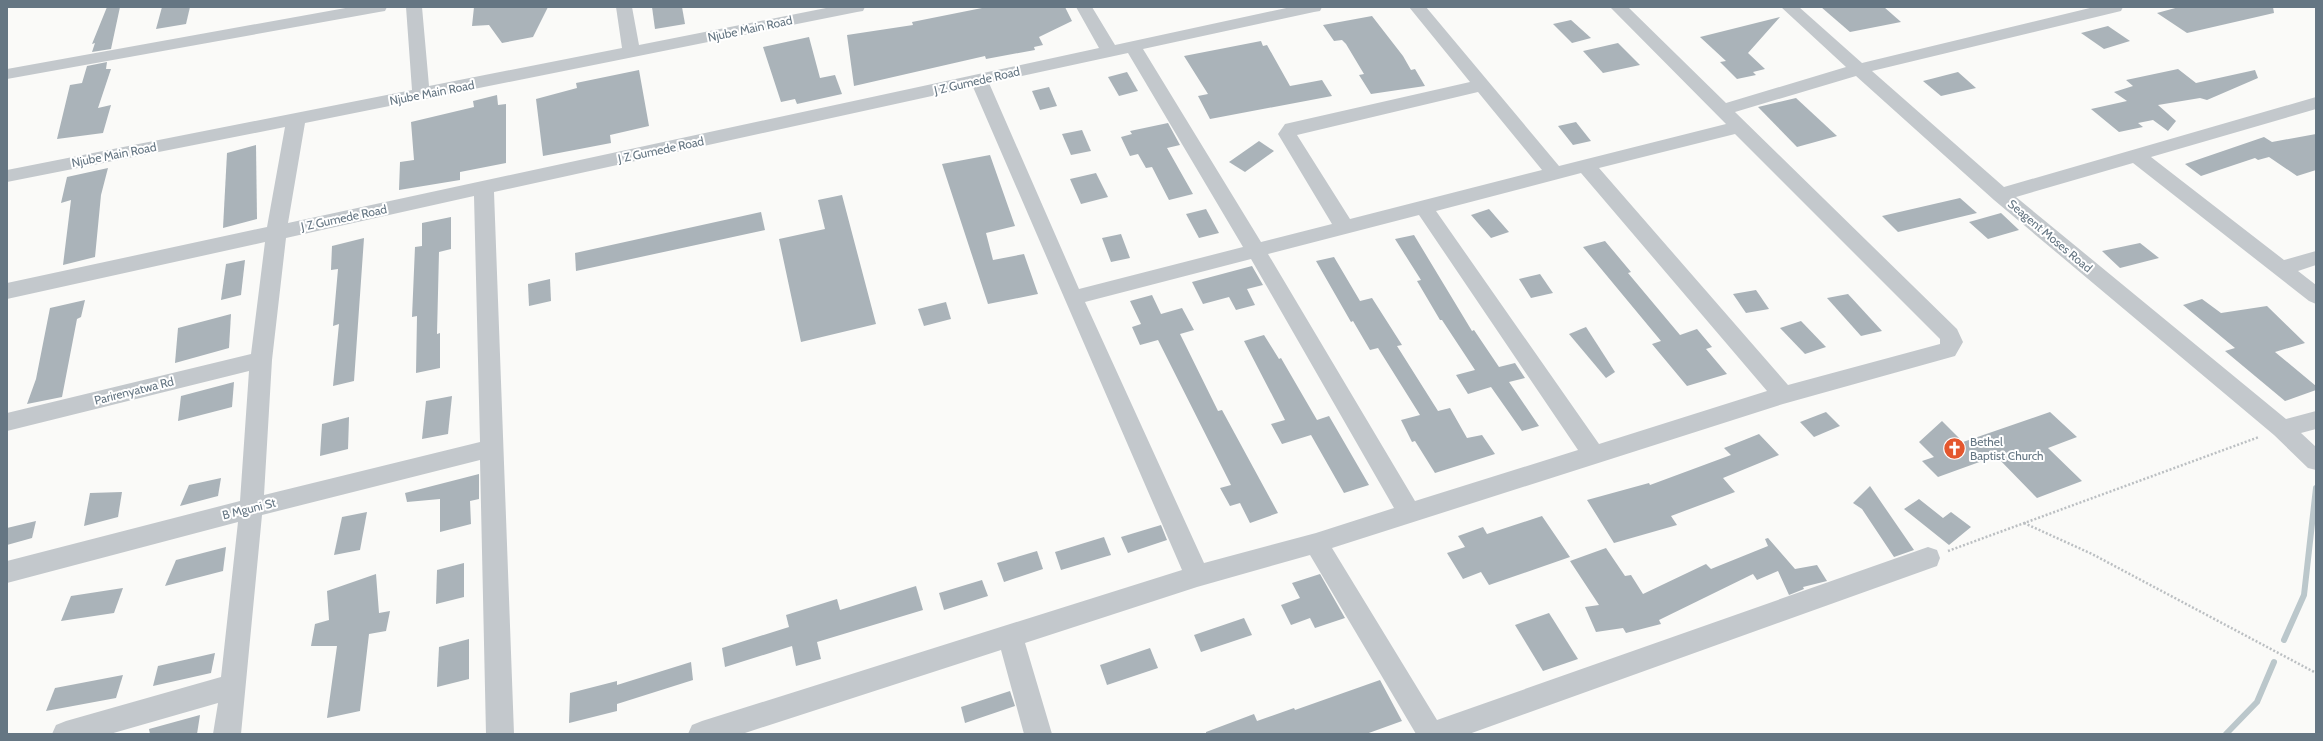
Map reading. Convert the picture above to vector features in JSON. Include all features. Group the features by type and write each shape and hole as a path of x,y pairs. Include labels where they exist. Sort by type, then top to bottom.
{"street":[{"path":"7,74 379,7"},
{"path":"414,7 421,95"},
{"path":"624,7 632,53"},
{"name":"Njube Main Road","path":"7,176 421,95 857,7"},
{"path":"1084,7 1109,50"},
{"name":"J Z Gumede Road","path":"7,291 979,81 1132,45 1314,7"},
{"path":"1417,7 1555,173"},
{"path":"702,734 1010,637 1197,576 1316,543 1409,512 1783,395 1947,350 1952,342 1949,335 1618,7"},
{"name":"Seagent Moses Road","path":"1789,7 2001,195 2282,428 2316,461"},
{"path":"1722,110 1859,69 2115,7"},
{"path":"1132,45 1256,251 1409,512"},
{"path":"979,81 1073,298 1197,576"},
{"path":"1345,228 1287,134 1292,128 1483,85"},
{"path":"2001,195 2316,103"},
{"path":"227,734 251,508 261,360 276,233 296,119"},
{"path":"1073,298 1555,173 1739,127"},
{"path":"2137,156 2316,296"},
{"path":"1585,166 1783,395"},
{"path":"484,188 500,734"},
{"path":"1424,208 1594,455"},
{"path":"2281,269 2316,258"},
{"name":"Parirenyatwa Rd","path":"7,422 261,360"},
{"path":"2282,428 2316,420"},
{"name":"B Mguni St","path":"7,572 251,508 492,448"},
{"path":"1316,543 1432,734 1928,558"},
{"path":"1010,637 1038,734"},
{"path":"66,734 233,686"}],"path":[{"path":"1928,558 2282,428"},
{"path":"2023,523 2092,554 2316,673"}],"building":[{"path":"107,7 120,7 111,49 92,52 95,43 92,44"},
{"path":"162,7 190,7 186,24 156,29"},
{"path":"474,7 548,7 533,37 502,43 489,25 472,26"},
{"path":"652,7 682,7 685,24 655,29"},
{"path":"987,7 1065,7 1072,21 1039,37 1043,45 1034,47 1035,50 986,59 985,56 854,86 847,35 913,25 912,22"},
{"path":"1821,7 1884,7 1901,22 1850,32"},
{"path":"2179,7 2273,7 2274,13 2187,33 2157,13"},
{"path":"1372,16 1403,56 1411,70 1415,69 1425,86 1371,94 1359,75 1364,74 1346,44 1342,40 1334,41 1323,25"},
{"path":"1780,17 1748,53 1765,69 1753,72 1756,75 1737,79 1720,62 1726,61 1700,37"},
{"path":"1571,20 1591,38 1572,43 1553,24"},
{"path":"2108,26 2130,41 2104,49 2081,33"},
{"path":"809,37 820,78 835,75 842,94 797,104 795,99 781,102 763,47"},
{"path":"1261,41 1263,46 1267,45 1290,86 1322,80 1332,96 1210,119 1198,96 1208,94 1184,56"},
{"path":"1618,43 1640,65 1603,73 1583,51"},
{"path":"107,62 106,69 111,69 98,108 111,105 103,133 57,139 70,85 82,83 87,66"},
{"path":"2178,69 2196,83 2255,70 2258,78 2207,100 2200,98 2158,105 2176,121 2168,131 2153,120 2138,123 2143,127 2119,132 2091,109 2127,101 2114,92 2133,86 2126,80"},
{"path":"639,70 649,126 610,135 611,143 543,156 536,99 577,88 576,83"},
{"path":"1127,72 1138,91 1119,96 1108,77"},
{"path":"1958,72 1976,88 1941,96 1923,81"},
{"path":"1049,87 1057,106 1040,110 1032,91"},
{"path":"497,95 498,105 506,104 506,163 460,172 460,180 399,190 400,162 414,160 411,122 474,107 473,101"},
{"path":"1796,98 1837,136 1797,147 1758,107"},
{"path":"1576,122 1591,141 1573,145 1558,126"},
{"path":"1168,123 1180,145 1167,148 1193,194 1169,200 1152,167 1146,168 1138,154 1130,156 1121,137 1132,134 1130,131"},
{"path":"1082,130 1091,151 1071,155 1062,134"},
{"path":"2316,134 2316,170 2297,176 2269,157 2258,160 2255,158 2201,176 2185,164 2264,137 2272,142"},
{"path":"1259,141 1274,151 1245,172 1229,162"},
{"path":"256,145 257,219 223,228 227,153"},
{"path":"990,155 1015,226 986,233 993,260 1024,254 1038,294 988,304 942,164"},
{"path":"108,168 101,195 95,257 63,265 71,200 61,203 67,177"},
{"path":"1096,173 1108,197 1081,204 1070,179"},
{"path":"842,195 876,324 801,342 779,239 825,229 818,200"},
{"path":"1960,198 1977,213 1898,232 1882,216"},
{"path":"1206,209 1219,233 1199,238 1186,214"},
{"path":"1489,209 1509,232 1491,238 1471,215"},
{"path":"761,212 765,230 576,271 575,253"},
{"path":"2001,213 2019,230 1988,239 1969,222"},
{"path":"451,217 451,249 439,252 437,334 440,333 440,368 416,373 417,316 412,317 415,247 422,246 422,223"},
{"path":"1121,234 1130,258 1111,262 1102,238"},
{"path":"1414,235 1472,331 1474,330 1499,367 1515,363 1525,378 1509,382 1539,426 1522,431 1491,387 1468,394 1456,375 1475,370 1442,320 1440,320 1417,281 1421,280 1395,239"},
{"path":"364,238 354,381 333,386 339,324 333,326 338,269 331,270 332,246"},
{"path":"1605,241 1631,272 1628,273 1680,335 1697,329 1712,347 1706,349 1727,374 1687,386 1652,344 1661,341 1583,247"},
{"path":"2140,243 2159,258 2120,268 2102,251"},
{"path":"1334,257 1360,301 1372,298 1402,345 1397,346 1438,411 1450,408 1467,438 1482,435 1495,454 1435,473 1415,441 1412,442 1401,420 1420,415 1378,348 1370,350 1353,321 1351,322 1316,261"},
{"path":"245,260 241,295 221,300 226,264"},
{"path":"1252,266 1263,285 1247,289 1255,305 1236,310 1229,297 1203,304 1192,282"},
{"path":"1540,274 1553,293 1531,298 1519,279"},
{"path":"550,279 551,301 529,306 528,284"},
{"path":"1756,290 1769,309 1746,313 1733,294"},
{"path":"1848,294 1882,331 1861,336 1827,298"},
{"path":"1152,295 1161,314 1182,308 1194,330 1180,334 1218,411 1222,410 1278,513 1250,523 1240,503 1230,506 1220,488 1231,485 1158,340 1140,345 1132,327 1141,324 1130,301"},
{"path":"2202,299 2221,313 2267,306 2305,343 2275,352 2316,386 2316,390 2285,401 2225,351 2235,348 2183,305"},
{"path":"85,300 81,317 77,319 62,397 27,404 36,379 50,308"},
{"path":"946,302 951,319 924,326 918,309"},
{"path":"231,314 229,348 175,363 178,328"},
{"path":"1801,321 1826,347 1805,354 1780,328"},
{"path":"1586,327 1615,372 1606,378 1569,334"},
{"path":"1264,335 1279,359 1281,358 1317,420 1329,416 1369,485 1344,493 1311,435 1282,444 1271,424 1285,420 1244,341"},
{"path":"234,382 232,407 178,421 181,396"},
{"path":"452,396 448,434 422,439 426,401"},
{"path":"1826,412 1840,426 1814,437 1800,422"},
{"path":"2050,412 2077,437 2048,448 2082,481 2037,498 1996,456 1938,477 1922,461 1934,457 1919,442 1942,421 1963,442"},
{"path":"349,417 348,449 320,456 322,424"},
{"path":"1759,434 1779,455 1723,478 1735,492 1671,516 1677,525 1614,543 1587,500 1649,483 1650,485 1731,455 1724,448"},
{"path":"479,474 479,499 470,501 471,524 440,532 440,499 407,502 405,493"},
{"path":"221,478 218,496 180,506 189,485"},
{"path":"1870,486 1914,550 1894,557 1862,509 1853,503"},
{"path":"122,492 118,517 84,526 90,493"},
{"path":"1919,499 1943,518 1951,512 1971,527 1949,545 1904,509"},
{"path":"367,512 360,550 334,555 342,517"},
{"path":"1542,516 1570,557 1489,585 1481,572 1463,579 1447,553 1465,547 1458,536 1483,527 1487,534"},
{"path":"36,521 32,538 7,545 7,528"},
{"path":"1161,525 1167,540 1128,553 1121,537"},
{"path":"1104,537 1111,555 1061,570 1055,552"},
{"path":"1768,538 1795,569 1817,565 1827,581 1803,587 1804,589 1789,595 1778,571 1757,580 1753,574 1659,620 1661,624 1626,633 1623,628 1596,632 1585,607 1599,605 1570,561 1606,548 1625,576 1631,575 1643,594 1706,564 1711,569 1768,546 1765,539"},
{"path":"226,547 223,571 165,586 176,560"},
{"path":"1037,551 1043,569 1004,582 997,563"},
{"path":"464,563 464,597 436,604 437,570"},
{"path":"376,574 379,613 390,611 386,631 369,634 360,711 327,718 337,646 311,646 315,624 329,620 327,591"},
{"path":"1320,574 1345,618 1315,628 1310,618 1291,625 1281,605 1300,598 1292,583"},
{"path":"982,580 988,596 944,610 939,593"},
{"path":"916,586 923,610 817,642 821,659 796,666 792,646 725,667 722,648 789,627 786,615 837,599 840,610"},
{"path":"123,588 114,613 61,621 71,596"},
{"path":"1549,613 1578,659 1543,671 1515,625"},
{"path":"1244,618 1252,635 1201,652 1194,635"},
{"path":"469,639 469,679 437,687 439,647"},
{"path":"1150,648 1158,668 1107,685 1100,665"},
{"path":"215,653 211,673 153,686 158,666"},
{"path":"691,662 693,680 617,704 617,711 569,723 570,693 617,681 617,685"},
{"path":"123,675 116,698 46,711 55,688"},
{"path":"1380,680 1402,721 1366,734 1206,734 1206,732 1254,714 1257,721 1294,708 1295,710"},
{"path":"1010,691 1015,706 965,723 961,707"},
{"path":"200,715 197,734 150,734 149,729"}],"waterway":[{"path":"2284,640 2304,595 2316,488"},
{"path":"2226,734 2257,702 2274,662"}],"place":[{"name":"Bethel Baptist Church","path":"1955,449"}]}
